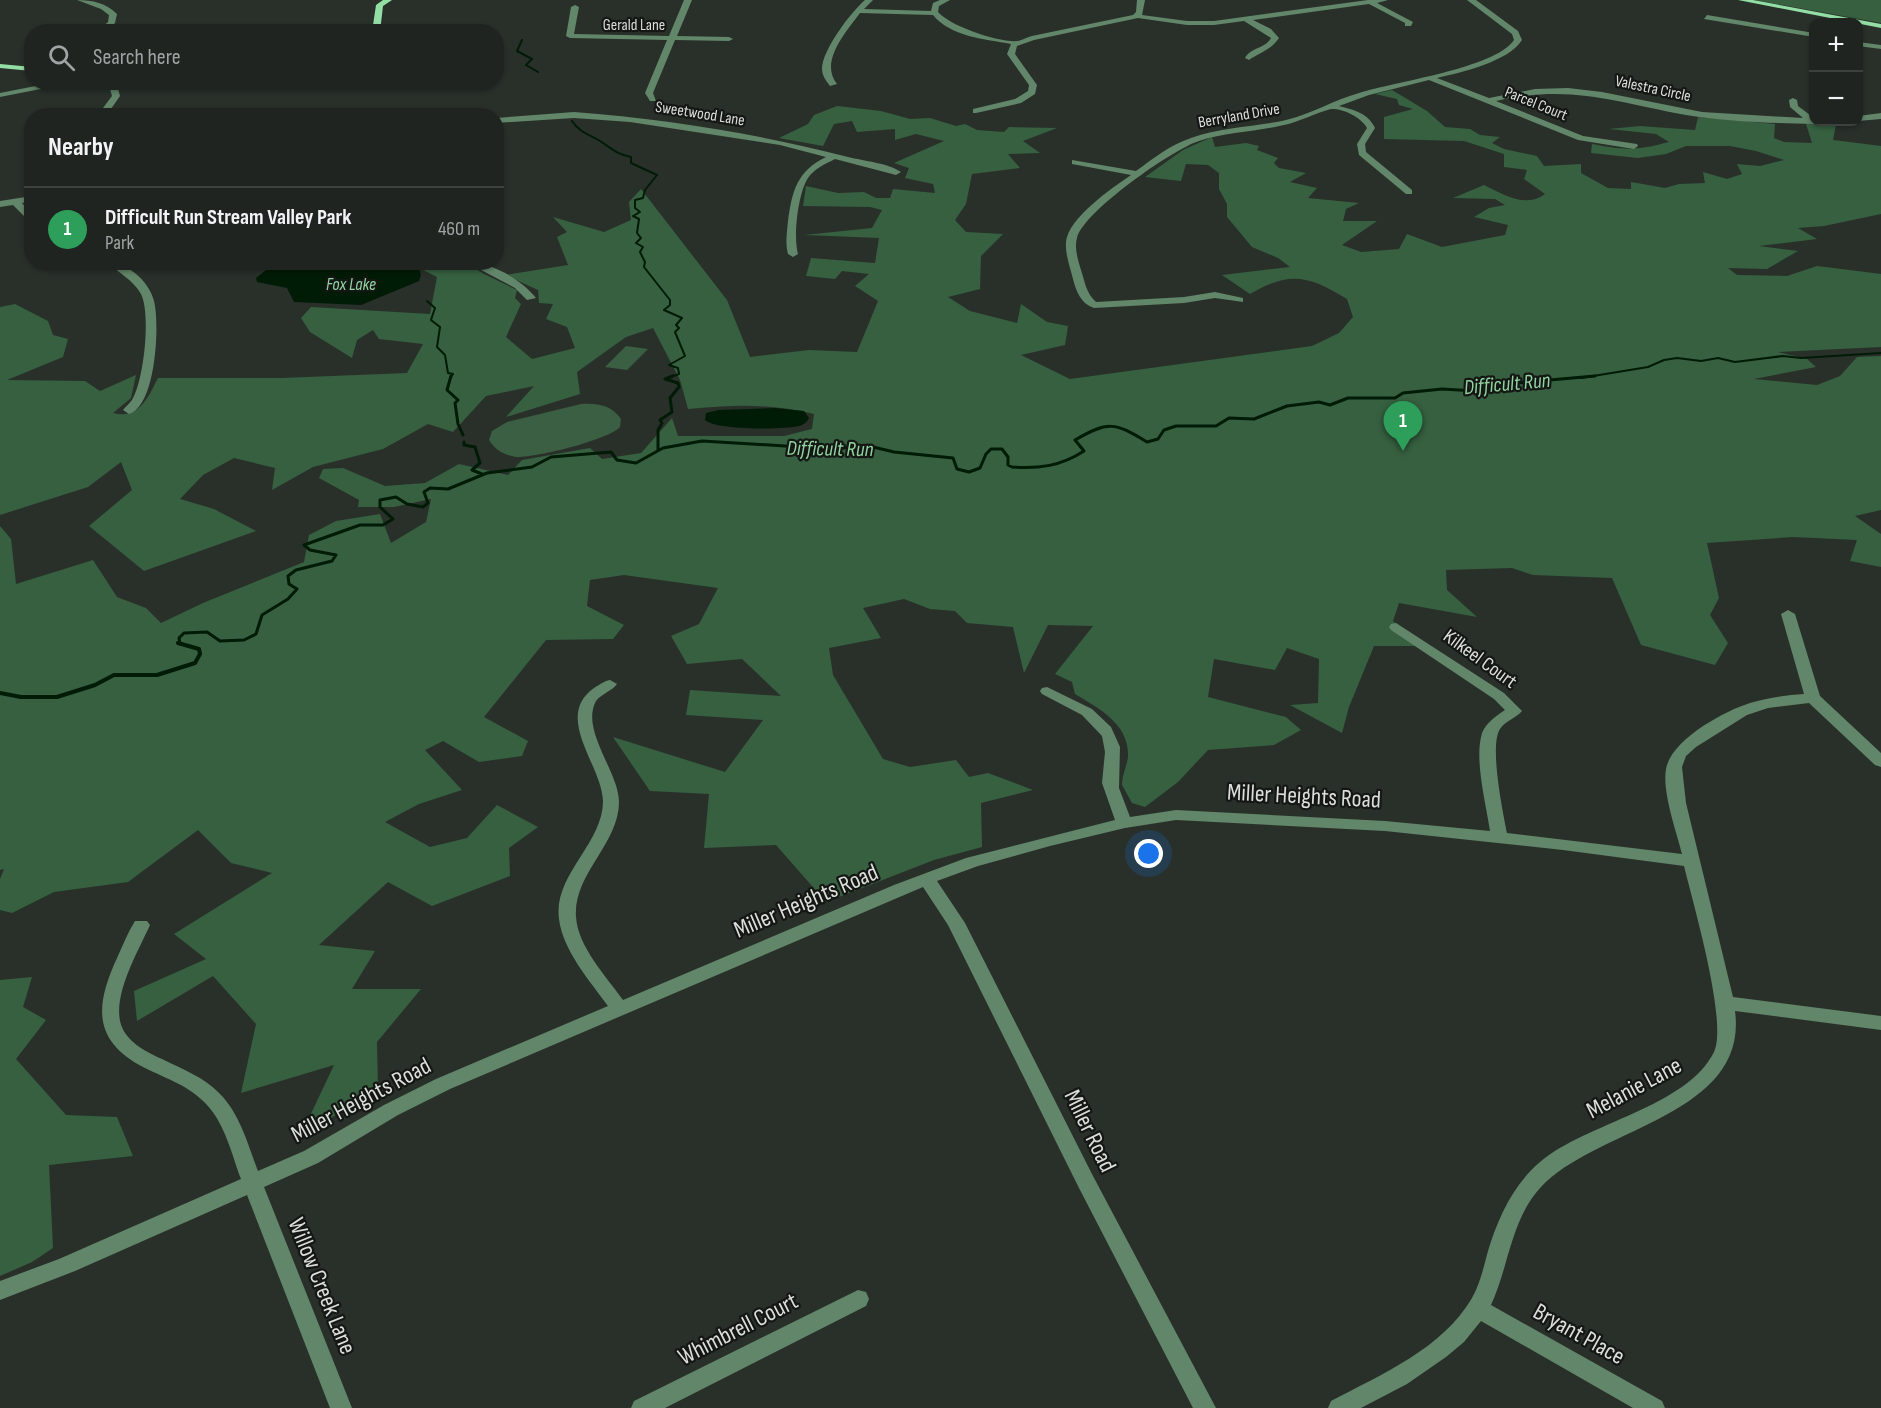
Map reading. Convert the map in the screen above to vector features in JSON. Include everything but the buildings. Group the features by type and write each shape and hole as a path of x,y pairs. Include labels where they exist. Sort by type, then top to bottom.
{"main road":[{"path":"377,24 380,4 388,0"},
{"path":"1742,0 1881,26"},
{"path":"0,66 24,69"}],"street":[{"path":"81,0 104,7 113,14 110,24"},
{"path":"653,99 649,93 688,0"},
{"path":"833,84 829,79 826,64 858,11 869,0"},
{"path":"934,14 936,5 946,0"},
{"path":"1137,16 1142,8 1141,0"},
{"path":"858,11 934,14 948,25 966,32 1018,43 1137,16 1196,24 1384,0"},
{"name":"Berryland Drive","path":"1239,300 1215,295 1105,306 1094,305 1085,300 1072,254 1071,243 1074,230 1087,215 1169,151 1193,139 1226,131 1282,123 1371,92 1472,67 1502,54 1516,44 1517,36 1512,30 1471,0"},
{"path":"1372,3 1405,18 1408,24"},
{"name":"Gerald Lane","path":"575,7 570,36 729,39"},
{"path":"1707,16 1809,34"},
{"path":"1246,19 1268,31 1275,38 1270,46 1251,54 1249,58"},
{"path":"976,111 1018,101 1032,92 1033,85 1011,54 1011,49 1018,43"},
{"path":"1863,45 1881,47"},
{"name":"Parcel Court","path":"1430,78 1581,138 1608,144 1634,146"},
{"path":"0,95 28,90"},
{"path":"107,108 116,96 114,90"},
{"name":"Valestra Circle","path":"1488,101 1529,92 1570,90 1617,96 1714,116 1809,121"},
{"path":"1793,100 1794,107 1809,119"},
{"path":"1332,107 1357,114 1368,121 1371,128 1360,144 1362,153 1409,192"},
{"name":"Sweetwood Lane","path":"504,120 556,116 614,117 746,136 836,155 896,172"},
{"path":"1863,118 1881,116"},
{"path":"793,254 790,244 799,181 815,166 836,155"},
{"path":"1075,162 1140,174"},
{"path":"0,204 24,200"},
{"path":"16,201 24,211"},
{"path":"123,270 142,288 150,308 144,382 139,400 129,411"},
{"path":"487,270 519,286 531,298"},
{"path":"1788,614 1813,698 1881,762"},
{"name":"Kilkeel Court","path":"1396,627 1499,696 1514,711 1503,717 1490,734 1491,768 1499,837"},
{"path":"610,684 590,698 585,718 586,730 610,793 610,812 570,895 567,914 569,929 576,943 620,1009"},
{"path":"1047,691 1095,718 1109,736 1112,746 1109,775 1111,791 1125,823"},
{"name":"Melanie Lane","path":"1339,1408 1429,1357 1449,1342 1469,1321 1477,1308 1505,1227 1528,1187 1548,1167 1571,1150 1683,1096 1710,1074 1723,1053 1727,1037 1725,1003 1678,803 1674,772 1676,761 1682,751 1743,709 1766,702 1813,698"},
{"name":"Miller Heights Road","path":"0,1291 67,1265 310,1157 416,1097 927,879 983,859 1125,823 1176,815 1198,815 1385,826 1499,837 1692,861"},
{"name":"Miller Road","path":"927,879 956,923 1086,1182 1205,1408"},
{"name":"Willow Creek Lane","path":"141,925 122,967 110,1008 111,1022 116,1035 134,1053 192,1082 208,1092 220,1105 243,1156 340,1408"},
{"path":"1725,1003 1881,1023"},
{"name":"Whimbrell Court","path":"642,1408 858,1299"},
{"name":"Bryant Place","path":"1477,1308 1654,1408"}],"shaded area":[{"path":"1754,0 1881,0 1881,23"},
{"path":"1392,90 1427,111 1445,127 1470,129 1480,135 1500,137 1492,143 1504,149 1537,156 1544,166 1581,164 1581,173 1608,188 1631,189 1631,182 1665,188 1679,184 1705,183 1703,172 1727,179 1742,174 1737,164 1760,166 1784,160 1730,146 1686,146 1666,154 1638,158 1591,153 1592,144 1630,149 1669,142 1656,134 1609,129 1640,126 1695,130 1698,117 1775,124 1774,138 1784,142 1812,143 1806,124 1836,126 1833,140 1881,146 1881,214 1824,226 1798,228 1817,239 1759,246 1798,251 1767,269 1728,268 1737,275 1787,276 1817,266 1881,274 1881,347 1778,352 1807,359 1816,367 1754,379 1817,385 1840,376 1857,357 1881,356 1881,510 1855,516 1881,534 1881,567 1850,561 1857,540 1793,537 1707,543 1719,598 1710,615 1728,643 1715,665 1641,645 1612,578 1533,575 1512,568 1446,570 1447,590 1477,617 1399,603 1393,621 1418,646 1374,646 1349,707 1342,733 1290,705 1318,703 1319,659 1287,648 1275,670 1214,659 1208,697 1286,717 1301,730 1274,745 1208,750 1178,782 1145,807 1132,803 1122,785 1128,757 1124,735 1118,726 1102,711 1075,694 1072,682 1055,674 1093,626 1048,625 1024,673 1013,627 967,623 955,611 930,609 904,599 863,608 881,638 829,648 833,675 883,759 910,767 956,760 969,777 988,773 1033,790 981,803 982,847 934,860 826,902 776,845 704,848 709,794 650,791 613,737 725,772 763,720 686,715 690,690 781,696 742,659 687,664 671,636 699,624 718,588 624,575 590,580 587,606 624,625 613,639 546,640 484,717 528,741 522,756 479,762 443,741 425,750 462,790 419,804 385,822 430,847 467,838 497,805 538,827 509,848 510,876 432,906 388,882 319,945 375,951 352,989 421,989 377,1042 378,1089 300,1137 334,1065 241,1093 256,1024 213,976 137,1021 134,991 206,959 174,934 272,873 231,863 198,830 128,882 54,892 12,913 0,910 0,879 4,869 0,870 0,526 11,539 16,584 93,560 117,597 146,608 161,623 203,603 304,562 309,535 336,521 380,514 391,543 426,522 431,499 394,507 358,507 359,500 319,478 323,469 343,468 385,486 425,483 459,464 508,475 522,460 590,448 602,459 641,453 672,418 678,436 784,436 812,429 814,414 798,410 751,406 688,409 680,380 653,328 626,337 577,372 580,394 506,417 534,386 486,396 453,432 428,424 383,449 313,467 272,490 275,468 234,458 203,475 180,499 214,509 256,531 144,571 89,526 132,490 121,462 88,487 0,515 0,307 15,304 48,321 53,335 68,339 63,357 7,380 85,381 100,391 136,375 131,398 113,413 122,414 141,406 158,378 282,378 407,373 423,344 379,339 373,330 357,340 352,358 310,332 301,318 311,307 430,314 437,277 423,270 477,270 517,290 515,298 521,304 506,337 532,359 575,348 567,327 546,319 553,304 539,303 538,290 505,275 568,265 557,237 567,232 553,217 604,232 631,220 629,202 641,189 727,300 750,357 809,350 857,352 878,301 855,286 869,274 842,271 835,279 806,276 811,258 875,263 879,238 804,235 872,228 882,210 870,207 803,206 806,186 838,193 864,192 876,198 890,198 893,189 935,193 933,184 905,178 909,168 894,163 944,141 916,134 895,140 895,129 857,132 852,121 834,124 823,146 779,138 808,124 814,115 837,106 881,111 910,119 930,118 956,126 965,124 977,130 1004,132 1009,127 1057,128 1023,141 1040,153 1008,154 1020,168 972,174 966,204 955,220 966,232 1003,234 981,256 980,289 948,297 970,311 1017,323 1021,304 1047,322 1068,326 1065,345 1021,355 1070,379 1312,346 1339,333 1353,317 1347,299 1322,285 1300,279 1277,281 1250,294 1222,275 1290,267 1278,258 1252,247 1227,217 1227,204 1219,189 1219,173 1208,165 1186,164 1181,181 1145,177 1183,150 1212,137 1215,147 1246,143 1259,146 1257,150 1278,158 1274,163 1279,168 1306,173 1290,182 1317,188 1308,198 1359,203 1346,209 1343,221 1377,221 1342,245 1361,252 1399,249 1407,234 1442,247 1505,235 1508,225 1474,217 1489,208 1505,205 1495,199 1453,198 1484,185 1506,196 1522,200 1530,200 1545,194 1524,179 1527,170 1504,167 1504,154 1464,141 1384,139 1384,117 1413,109 1399,105 1397,99 1375,94"},
{"path":"626,346 648,349 627,370 605,367"},
{"path":"581,404 608,408 621,419 620,427 587,442 525,457 504,453 494,447 489,440 492,431 507,422"},
{"path":"32,977 23,1007 46,1020 16,1059 66,1115 117,1117 133,1156 49,1165 53,1248 32,1262 0,1276 0,980"}],"water":[{"name":"Fox Lake","path":"266,270 419,270 421,275 419,281 361,305 294,302 287,288 257,282 256,278"},
{"path":"775,408 804,411 809,418 799,426 765,428 722,426 705,420 706,413 719,410"}],"waterway":[{"path":"522,40 517,51 532,59 526,65 538,72"},
{"path":"572,121 585,133 618,153 631,157 631,163 657,175 645,190 643,198 635,200 635,208 640,212 633,216 639,219 637,233 641,238 636,243 643,247 640,252 645,262 644,267 670,300 670,305 664,310 682,318 676,325 679,328 675,332 685,356 669,365 678,368 679,374 668,378"},
{"path":"427,301 435,308 431,320 440,327 437,347 445,355 448,373 453,374 451,377"},
{"name":"Difficult Run","path":"1591,376 1648,367 1664,360 1677,358 1701,361 1718,358 1735,362 1783,356 1801,358 1881,353"},
{"path":"658,450 658,430 662,423 660,420 672,412 670,398 679,387 678,383 665,379 673,376"},
{"name":"Difficult Run","path":"180,644 179,638 184,633 207,632 220,641 244,640 256,634 262,615 288,599 297,589 289,584 288,576 296,570 332,561 336,555 310,550 304,545 360,525 383,525 393,519 380,507 380,500 396,497 407,504 423,507 428,503 424,492 430,488 448,489 487,473 532,467 551,457 611,452 617,460 636,463 663,448 702,441 785,446 827,452 848,447 869,446 894,452 953,458 957,469 969,472 980,468 986,454 991,449 1002,449 1008,457 1008,465 1012,467 1041,467 1067,460 1084,451 1075,440 1104,427 1119,428 1147,442 1158,439 1164,430 1176,426 1216,426 1229,418 1254,419 1287,406 1319,402 1330,405 1348,398 1395,398 1403,393 1442,389 1476,391 1481,387 1494,385 1591,376"},
{"name":"Difficult Run","path":"1581,378 1591,376"},
{"path":"451,377 447,390 458,400 455,403 458,424 463,435"},
{"path":"464,442 464,445 475,447 480,463 472,470 482,474"},
{"name":"Difficult Run","path":"0,693 21,697 57,697 95,685 114,675 157,675 195,663 200,654 199,649 180,644"}],"place":[{"name":"Difficult Run Stream Valley Park","path":"1403,451"}]}
